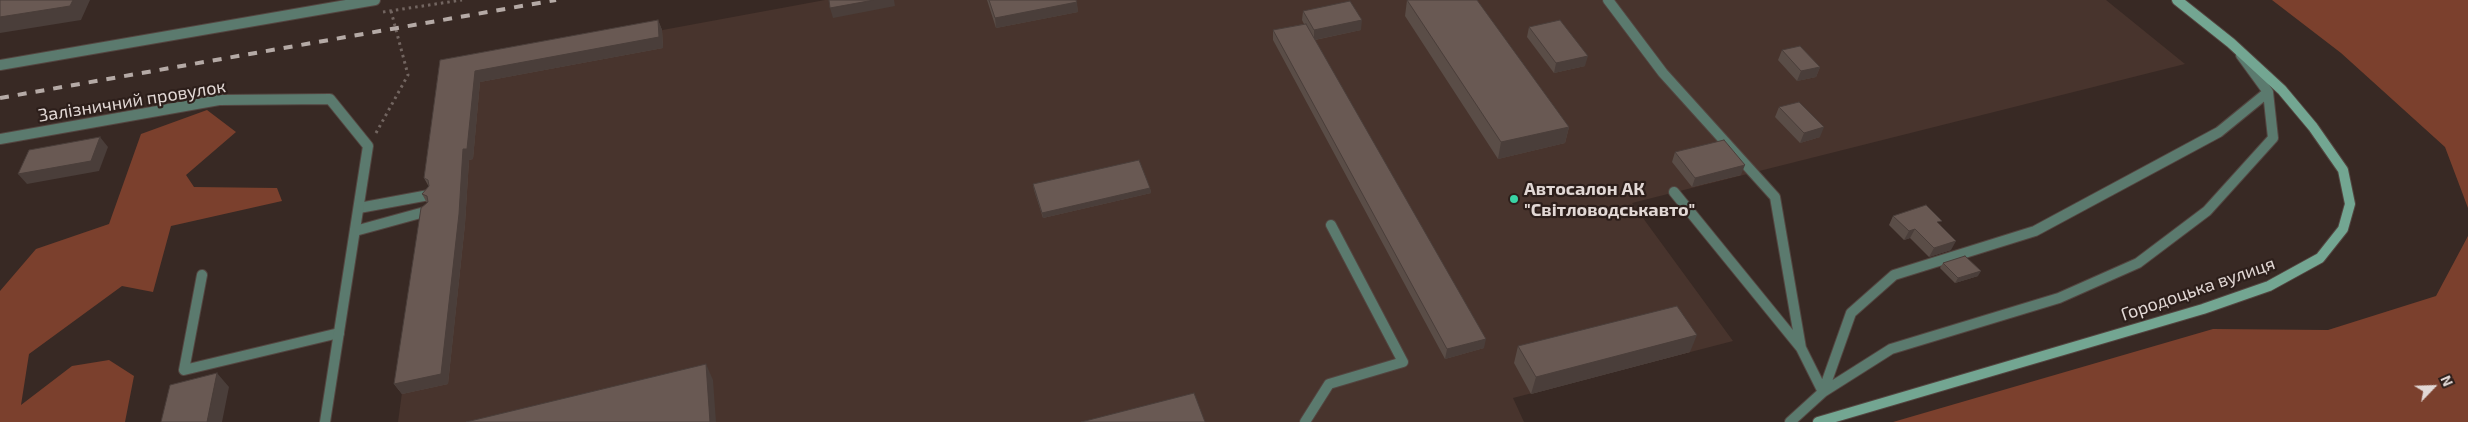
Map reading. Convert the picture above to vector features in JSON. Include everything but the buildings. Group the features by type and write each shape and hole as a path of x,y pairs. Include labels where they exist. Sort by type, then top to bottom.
{"main road":[{"name":"Городоцька вулиця","path":"1818,422 2203,309 2269,286 2320,258 2343,229 2350,204 2343,170 2313,127 2282,90 2231,43 2177,0"}],"street":[{"path":"0,65 375,0"},
{"path":"1608,0 1663,73 1775,197 1801,348"},
{"path":"1790,422 1823,392 1890,350 2059,298 2138,263 2207,211 2273,138 2268,92 2231,43"},
{"path":"1823,392 1851,313 1894,276 2035,231 2220,132 2268,92"},
{"name":"Залізничний провулок","path":"0,139 154,110 220,100 330,99 368,146"},
{"path":"325,422 368,146"},
{"path":"1674,192 1801,348 1823,392"},
{"path":"358,208 429,195"},
{"path":"355,231 428,211"},
{"path":"1305,422 1329,384 1402,362 1331,225"},
{"path":"181,383 202,275"},
{"path":"184,370 339,333"}],"path":[{"path":"368,146 408,75 391,11"}],"shaded area":[{"path":"825,0 2106,0 2185,64 1632,203 1733,341 1513,398 1524,422 398,422 446,70"},
{"path":"2272,0 2468,0 2468,208 2445,147 2341,53"},
{"path":"207,110 236,132 186,175 194,187 277,188 282,201 171,226 153,292 122,286 29,354 21,405 72,366 109,360 134,376 125,422 0,422 0,291 36,249 109,224 141,134"},
{"path":"2468,236 2468,422 1893,422 2213,329 2328,330 2436,296"}],"railway":[{"path":"0,98 556,0"}],"place":[{"name":"Автосалон АК \"Світловодськавто\"","path":"1514,199"}]}
